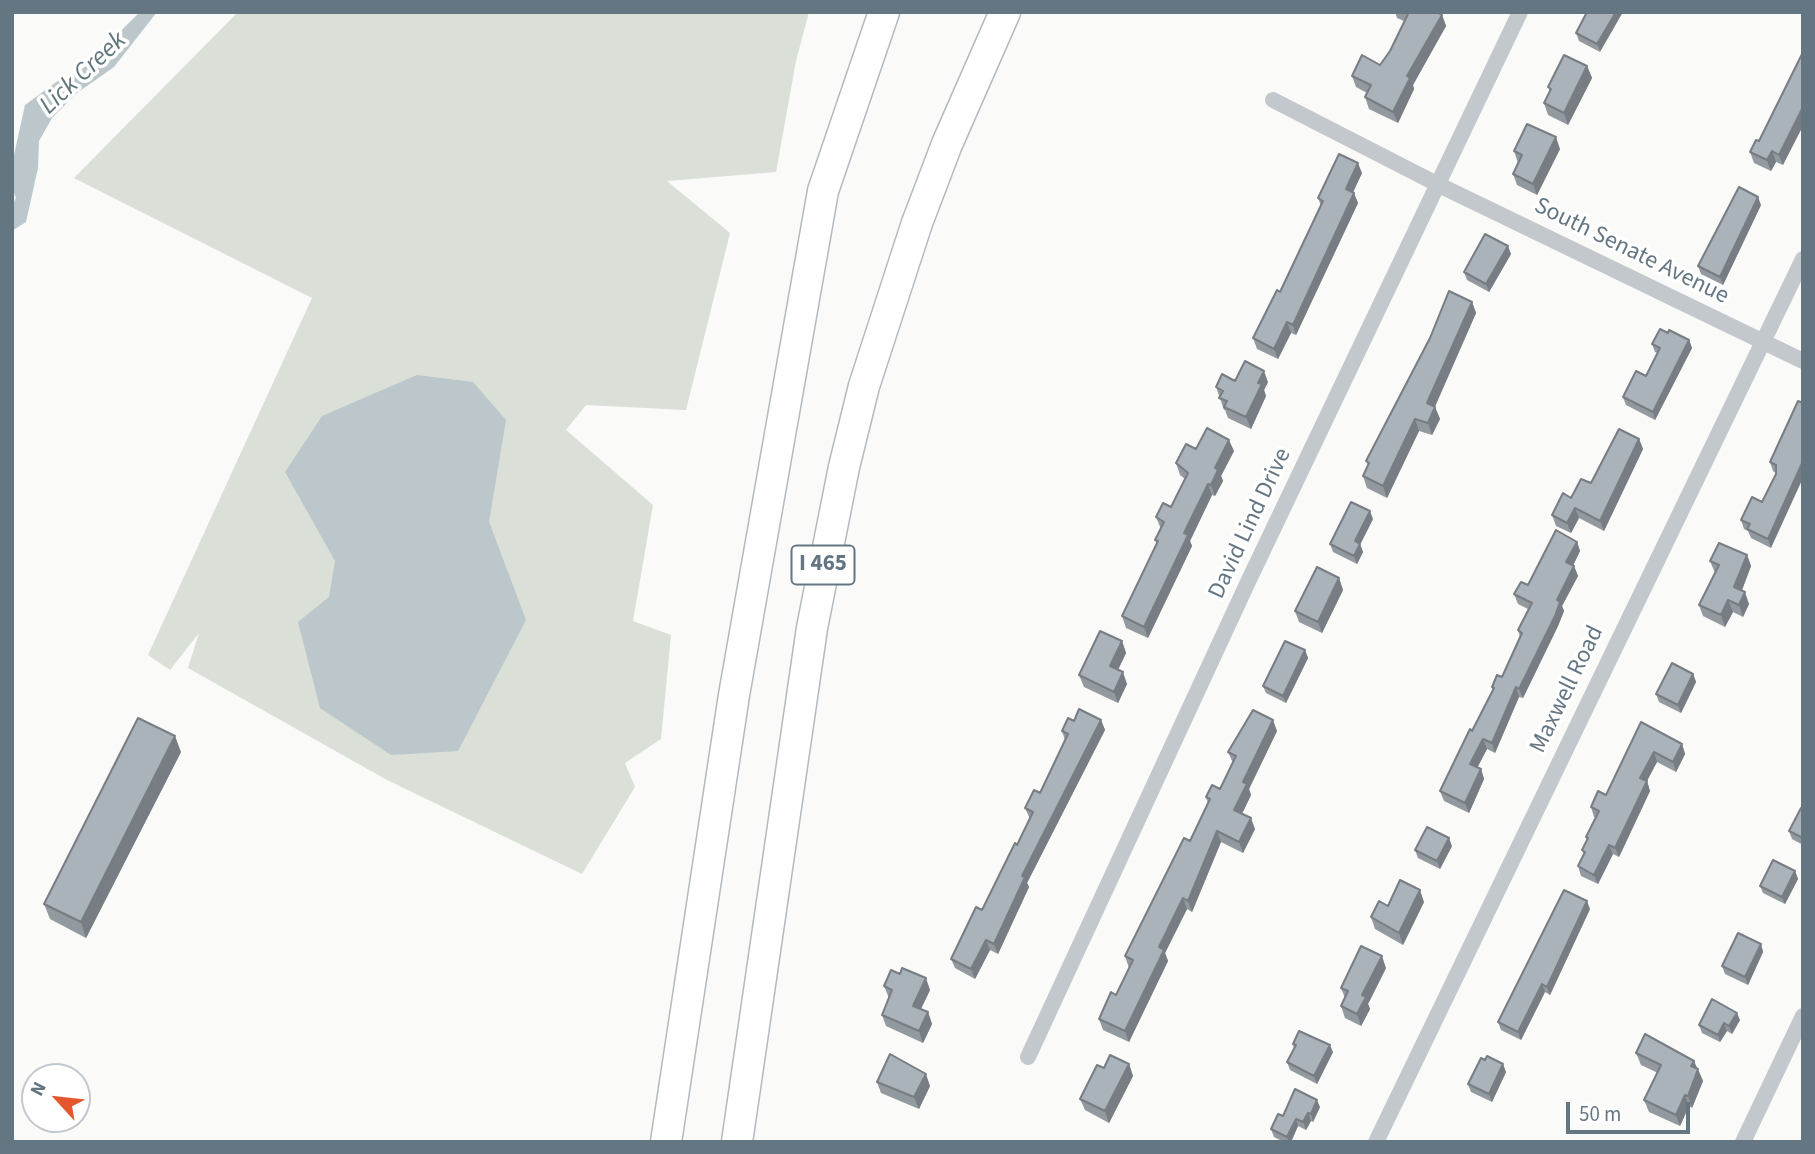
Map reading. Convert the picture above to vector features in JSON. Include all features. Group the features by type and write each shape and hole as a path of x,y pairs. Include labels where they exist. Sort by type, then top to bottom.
{"highway":[{"name":"I 465","path":"666,1142 734,695 823,191 884,12"},
{"name":"I 465","path":"737,1142 812,628 844,467 867,375 917,223 947,144 1005,12"}],"street":[{"name":"David Lind Drive","path":"1028,1057 1247,584 1520,12"},
{"name":"South Senate Avenue","path":"1273,100 1803,361"},
{"name":"Maxwell Road","path":"1376,1142 1803,259"},
{"path":"1743,1142 1803,1016"}],"shaded area":[{"path":"238,12 809,12 796,61 776,172 667,181 730,233 686,410 586,405 566,430 653,505 633,621 671,635 661,739 625,763 635,787 582,874 387,780 188,668 199,633 170,670 148,655 312,298 74,178"}],"water":[{"name":"Lick Creek","path":"140,12 157,12 114,67 77,93 52,118 39,141 38,168 26,222 12,231 12,206 16,198 12,188 12,164 25,105 59,80 80,71"},
{"path":"417,375 473,382 506,420 489,522 526,620 458,751 391,755 320,708 298,622 329,597 335,561 285,472 322,416"}],"building":[{"path":"1405,12 1437,12 1442,15 1407,76 1410,78 1393,112 1365,97 1371,85 1352,76 1362,55 1380,65 1408,14"},
{"path":"1587,12 1616,12 1597,44 1576,33"},
{"path":"1803,52 1803,107 1779,155 1772,151 1767,160 1750,152 1756,140 1759,141"},
{"path":"1564,55 1587,66 1564,113 1544,103 1551,89 1548,87"},
{"path":"1527,124 1556,137 1533,184 1513,174 1522,155 1514,151"},
{"path":"1339,154 1358,163 1346,189 1354,193 1293,325 1287,322 1274,349 1253,338 1277,290 1280,292 1323,201 1318,198"},
{"path":"1739,187 1758,197 1720,277 1698,266"},
{"path":"1485,234 1508,246 1486,284 1464,272"},
{"path":"1449,291 1472,302 1427,403 1435,407 1428,423 1415,419 1383,486 1363,476 1369,463 1366,461 1430,338"},
{"path":"1660,329 1668,333 1669,330 1689,340 1653,412 1623,397 1636,371 1646,376 1660,348 1652,344"},
{"path":"1245,361 1264,371 1258,383 1262,384 1246,417 1224,407 1227,401 1219,398 1223,391 1216,387 1222,374 1235,381"},
{"path":"1798,401 1803,403 1803,461 1768,539 1747,529 1750,524 1741,520 1752,497 1762,502 1776,474 1776,465 1770,462"},
{"path":"1207,428 1229,440 1215,468 1218,470 1211,485 1208,484 1184,533 1188,535 1144,627 1122,616 1158,541 1155,540 1164,522 1156,517 1163,503 1171,507 1188,473 1176,463 1186,444 1196,449"},
{"path":"1619,429 1639,439 1600,521 1575,508 1567,523 1552,515 1563,493 1571,498 1581,479 1591,483"},
{"path":"1351,502 1370,511 1355,541 1360,544 1354,556 1330,544"},
{"path":"1556,530 1577,542 1566,562 1574,566 1557,600 1560,602 1555,616 1519,689 1516,687 1492,743 1483,739 1470,764 1481,769 1465,803 1440,791 1470,729 1472,731 1494,688 1492,687 1497,675 1502,677 1522,633 1518,630 1532,603 1514,594 1521,582 1528,585"},
{"path":"1719,543 1747,555 1734,587 1745,592 1739,605 1728,600 1721,615 1699,605 1719,565 1710,561"},
{"path":"1317,567 1339,578 1318,622 1295,611"},
{"path":"1100,631 1122,641 1110,666 1123,672 1114,692 1079,675"},
{"path":"1285,641 1305,650 1283,696 1263,686"},
{"path":"1672,663 1693,674 1678,705 1656,694"},
{"path":"1079,709 1101,720 1022,876 1025,877 994,944 986,940 971,969 951,959 976,907 982,910 1015,843 1017,845 1033,812 1025,808 1034,790 1040,793 1068,734 1062,731 1068,718 1074,721"},
{"path":"1253,710 1273,720 1243,782 1247,784 1234,810 1251,818 1239,842 1217,831 1188,901 1183,898 1159,947 1164,950 1125,1031 1099,1019 1111,992 1116,995 1133,960 1125,956 1184,838 1190,841 1210,799 1206,797 1212,785 1220,789 1236,756 1228,752"},
{"path":"138,718 175,736 81,922 44,904"},
{"path":"1641,722 1682,744 1673,762 1654,752 1640,778 1647,781 1615,848 1609,845 1594,875 1578,866 1585,852 1582,850 1588,838 1586,837 1599,811 1591,807 1598,791 1606,795"},
{"path":"1801,808 1803,809 1803,838 1789,831"},
{"path":"1427,827 1449,838 1437,861 1415,850"},
{"path":"1773,860 1795,871 1782,897 1760,886"},
{"path":"1400,880 1420,890 1399,933 1371,917 1379,901 1388,906"},
{"path":"1564,890 1587,901 1547,987 1542,984 1518,1032 1498,1022"},
{"path":"1738,933 1761,944 1745,977 1722,966"},
{"path":"1361,946 1382,956 1362,995 1366,997 1357,1014 1341,1006 1348,991 1341,988"},
{"path":"902,968 926,978 913,1006 928,1012 919,1031 882,1015 892,990 884,986 891,970 900,974"},
{"path":"1712,999 1737,1013 1729,1026 1724,1023 1718,1035 1699,1025"},
{"path":"1299,1031 1330,1045 1314,1076 1287,1062 1296,1045 1293,1044"},
{"path":"1645,1034 1694,1061 1691,1066 1698,1069 1688,1096 1685,1095 1676,1115 1644,1100 1661,1065 1636,1053"},
{"path":"890,1054 926,1074 914,1097 877,1082"},
{"path":"1110,1055 1129,1064 1105,1111 1080,1099 1097,1065 1104,1068"},
{"path":"1487,1056 1503,1064 1489,1094 1468,1084 1481,1058 1485,1060"},
{"path":"1295,1089 1317,1100 1311,1114 1308,1113 1303,1122 1296,1119 1287,1137 1271,1129 1278,1114 1283,1116"}]}
